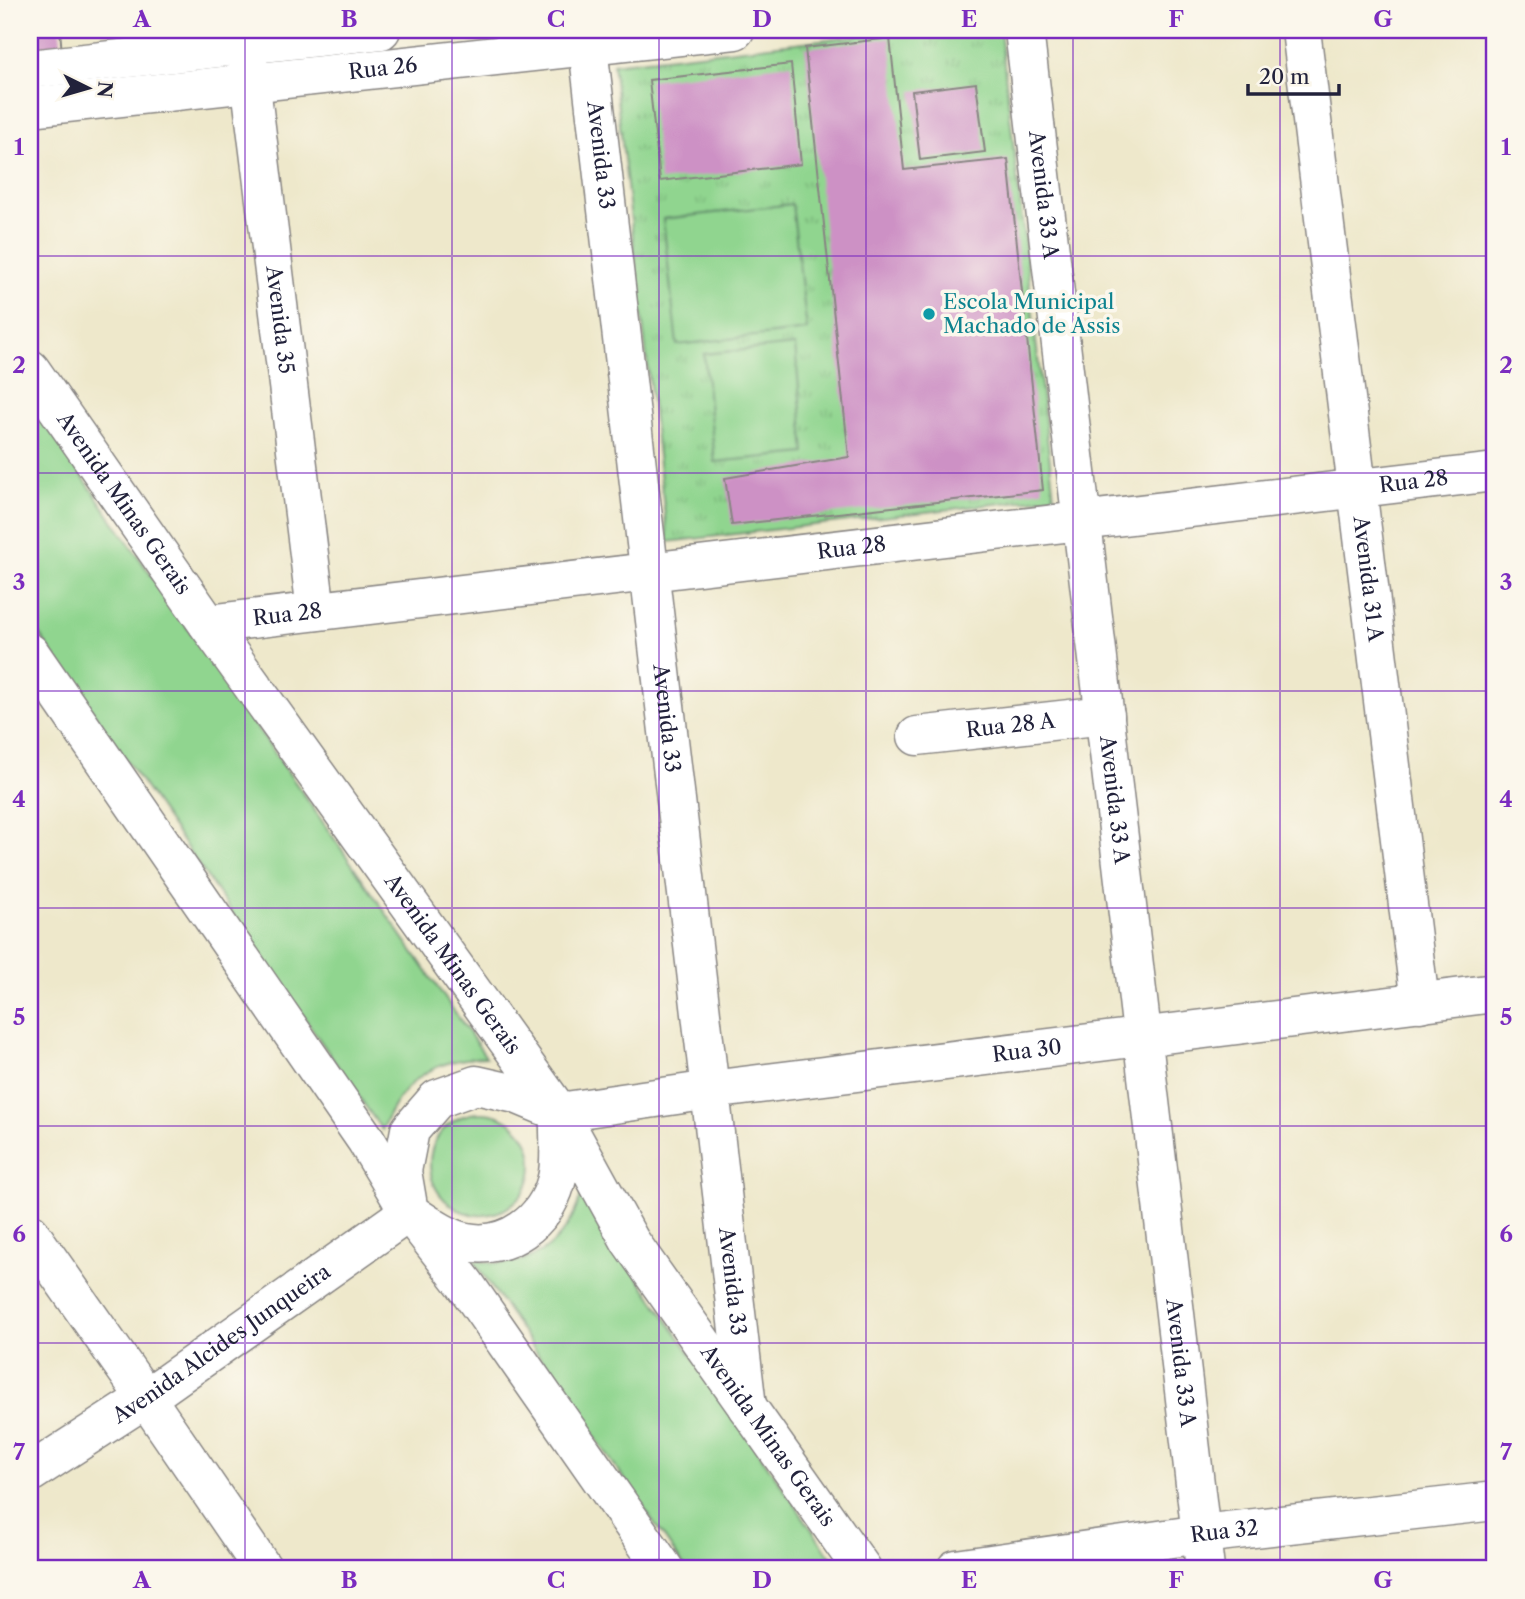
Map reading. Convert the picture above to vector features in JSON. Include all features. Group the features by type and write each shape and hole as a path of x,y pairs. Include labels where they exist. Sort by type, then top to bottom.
{"street":[{"name":"Rua 26","path":"44,87 245,37 381,30"},
{"name":"Rua 26","path":"44,87 250,84 587,38 735,30"},
{"name":"Avenida 33 A","path":"1024,30 1203,1552"},
{"name":"Avenida 31 A","path":"1301,30 1420,1003"},
{"name":"Avenida 35","path":"245,37 316,611"},
{"name":"Avenida 33","path":"587,38 747,1407"},
{"name":"Avenida Minas Gerais","path":"30,369 208,624 559,1112 630,1241 862,1569"},
{"name":"Rua 28","path":"208,624 1495,472"},
{"path":"30,653 366,1140 409,1212 465,1284 664,1569"},
{"name":"Rua 28 A","path":"917,736 1105,715"},
{"name":"Rua 30","path":"559,1112 711,1090 1495,993"},
{"path":"476,1085 516,1094 559,1112 557,1180 546,1208 524,1230 497,1242 466,1242 439,1231 409,1212 402,1171 410,1130 437,1099 476,1085"},
{"name":"Avenida Alcides Junqueira","path":"30,1473 146,1398 409,1212"},
{"path":"30,1233 263,1569"},
{"name":"Rua 32","path":"956,1569 1203,1552 1495,1501"}],"green space":[{"path":"908,30 1000,30 1054,497 668,542 613,64"},
{"path":"792,204 807,330 677,345 663,219"},
{"path":"795,345 805,453 715,462 704,354"},
{"path":"30,401 486,1057 450,1062 421,1076 399,1098 382,1130 30,621"},
{"path":"481,1113 500,1117 517,1128 528,1145 532,1164 528,1183 517,1200 500,1211 481,1215 462,1211 445,1200 434,1183 430,1164 434,1145 445,1128 462,1117"},
{"path":"581,1195 839,1569 686,1569 473,1260 510,1262 527,1259 541,1252 565,1229"}],"building":[{"path":"30,30 60,30 62,54 30,58"},
{"name":"Escola Municipal Machado de Assis","path":"890,38 904,170 1008,159 1043,490 732,525 725,478 849,457 805,48"},
{"path":"791,64 801,164 660,181 649,80"},
{"path":"976,83 985,152 920,160 912,91"}],"place":[{"name":"Escola Municipal Machado de Assis","path":"929,314"}]}
